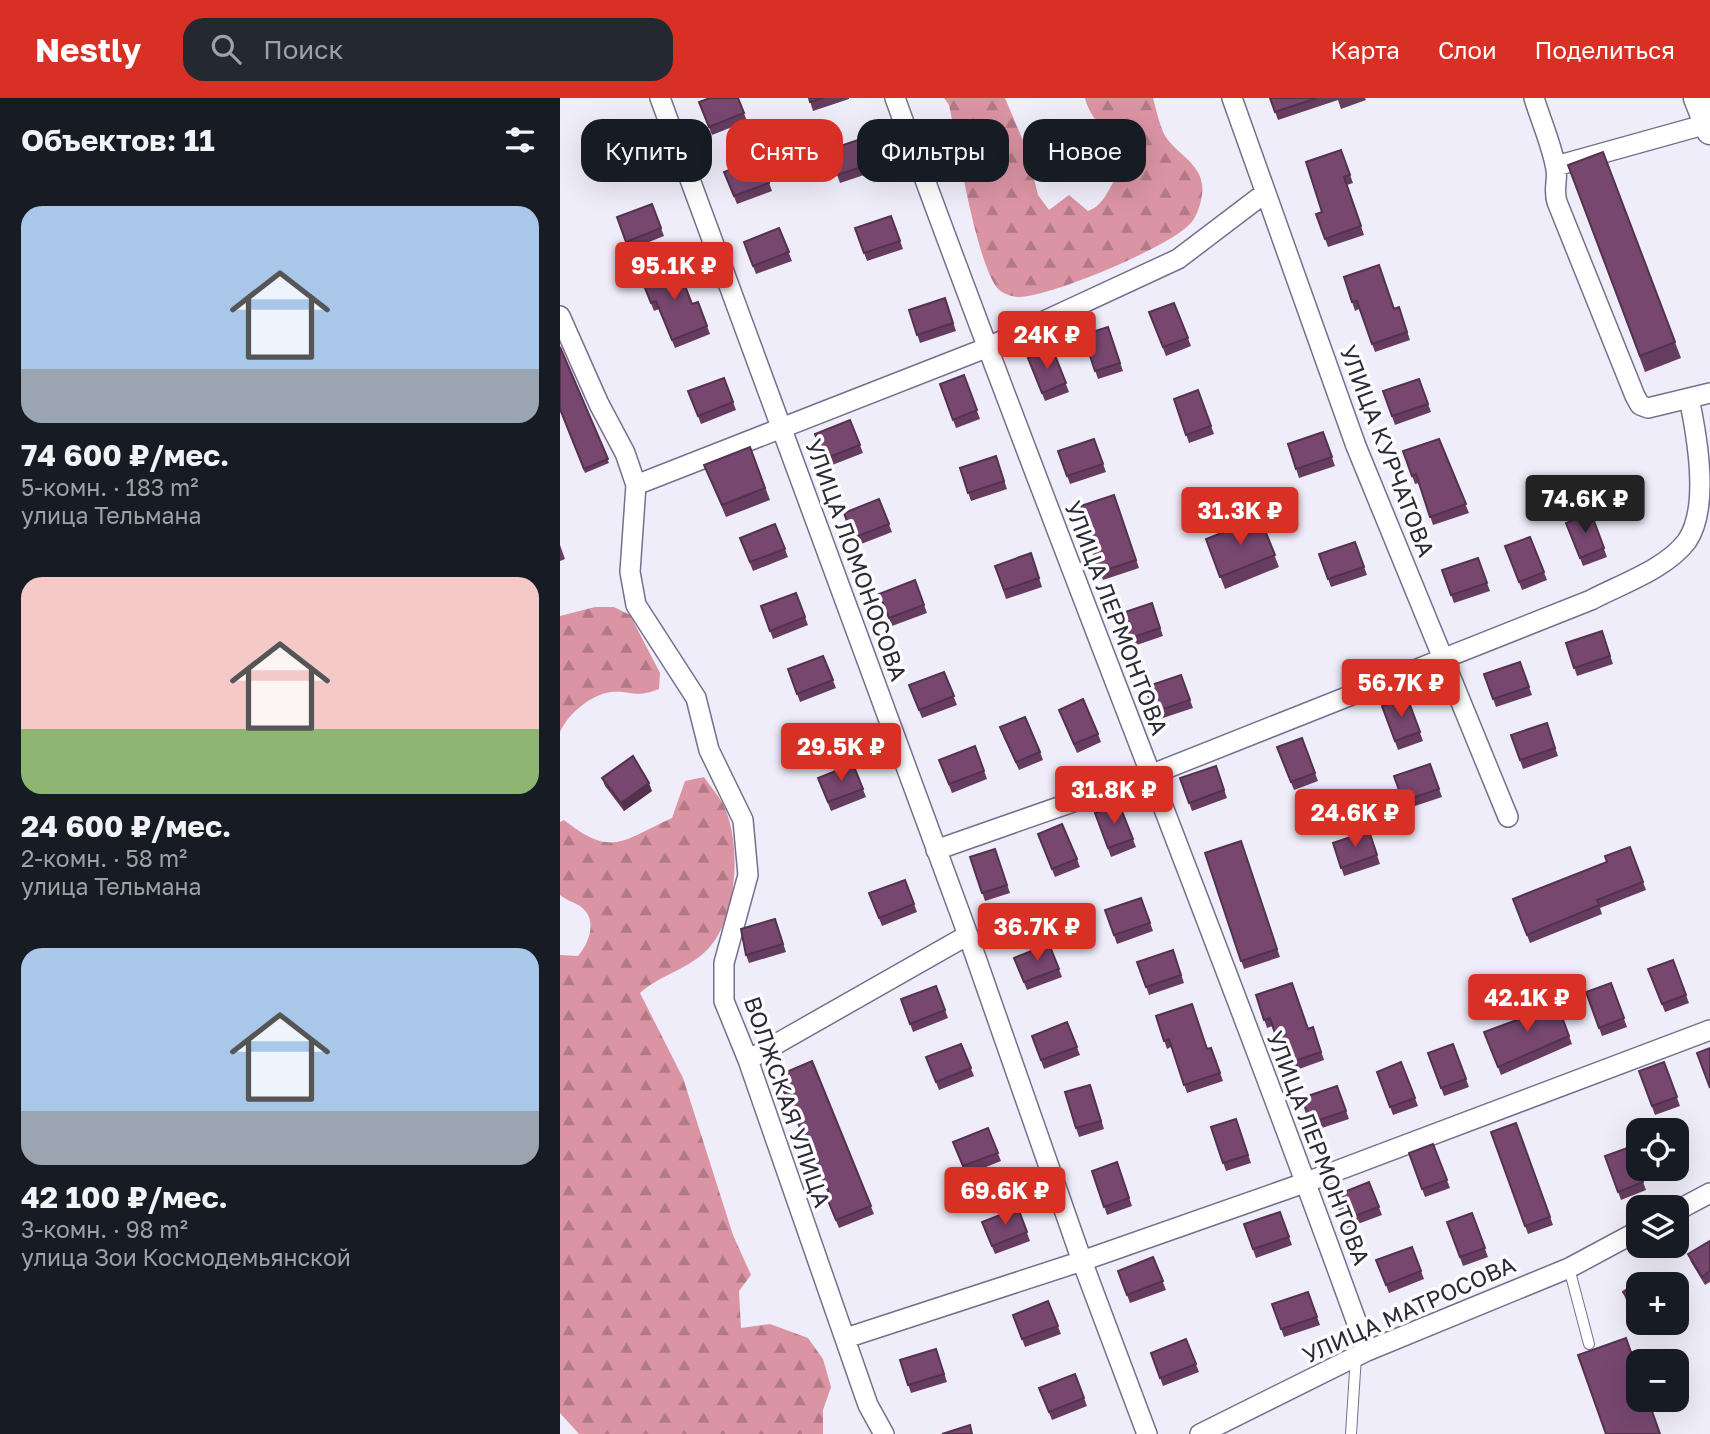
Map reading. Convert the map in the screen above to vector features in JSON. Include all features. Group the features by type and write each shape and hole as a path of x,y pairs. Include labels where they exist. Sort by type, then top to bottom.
{"main road":[{"path":"1697,98 1709,128"}],"street":[{"name":"УЛИЦА ЛОМОНОСОВА","path":"660,98 968,935 1082,1261 1147,1434"},
{"name":"УЛИЦА ЛЕРМОНТОВА","path":"895,98 986,348 1307,1182 1362,1354"},
{"name":"УЛИЦА КУРЧАТОВА","path":"1232,98 1356,446 1508,817"},
{"path":"1534,98 1556,166 1558,182 1554,191 1557,202 1635,397 1640,405 1648,408 1710,393"},
{"path":"1556,166 1709,128"},
{"path":"636,485 986,348 1178,259 1265,193"},
{"name":"ВОЛЖСКАЯ УЛИЦА","path":"560,316 599,404 625,453 636,485 630,572 636,605 696,698 709,750 743,820 748,876 722,980 728,1018 748,1060 868,1405 884,1434"},
{"path":"936,850 1150,775 1591,600 1642,573 1673,554 1687,541 1695,528 1701,482 1689,398"},
{"path":"748,1060 968,935"},
{"path":"846,1338 1082,1261 1307,1182 1710,1030"},
{"path":"1689,1204 1710,1193"},
{"name":"УЛИЦА МАТРОСОВА","path":"1200,1434 1362,1354 1569,1268 1626,1237"}],"lane":[{"path":"1569,1268 1589,1344"},
{"path":"1351,1434 1362,1354"}],"green space":[{"path":"944,98 1005,98 1023,141 1023,182 1035,182 1038,195 1049,210 1069,195 1088,211 1100,203 1114,182 1146,182 1146,119 1095,119 1085,98 1153,98 1164,134 1200,176 1202,194 1196,216 1178,234 1159,245 1081,280 1034,295 1017,297 1003,293 991,277 983,257 965,182 1009,182 1009,119 952,119 949,105"},
{"path":"595,607 614,607 630,615 660,673 659,689 638,694 611,692 595,697 574,712 560,732 560,616"},
{"path":"704,777 723,804 733,838 734,879 726,918 718,935 700,956 640,993 683,1078 733,1235 751,1275 739,1291 741,1328 770,1324 808,1338 823,1359 831,1387 823,1410 823,1434 579,1434 560,1413 560,955 578,956 589,937 590,924 586,911 560,895 560,822 564,820 580,832 606,842 628,839 672,818 685,781"}],"building":[{"path":"710,98 738,98 744,113 712,126 712,119 706,119 699,102"},
{"path":"1270,98 1317,98 1275,112"},
{"path":"857,140 857,168 843,173 843,145"},
{"path":"1341,150 1350,175 1344,177 1361,226 1325,239 1316,214 1322,212 1306,162"},
{"path":"1603,152 1675,342 1640,356 1568,165"},
{"path":"728,182 769,182 769,183 734,196"},
{"path":"652,204 661,228 626,242 617,217"},
{"path":"891,216 900,241 864,253 855,228"},
{"path":"779,228 789,252 753,266 744,242"},
{"path":"677,265 692,304 698,302 707,326 672,340 656,301 651,303 641,278"},
{"path":"1379,265 1394,309 1399,307 1407,332 1372,344 1357,301 1352,302 1344,277"},
{"path":"945,298 953,323 917,335 909,310"},
{"path":"1174,303 1188,338 1163,347 1149,312"},
{"path":"1108,327 1120,363 1095,371 1083,335"},
{"path":"560,347 608,459 584,469 560,409"},
{"path":"1052,348 1066,383 1042,393 1028,358"},
{"path":"964,375 977,410 953,420 940,384"},
{"path":"724,378 733,402 698,416 688,391"},
{"path":"1419,379 1428,404 1392,416 1383,391"},
{"path":"1198,390 1211,426 1186,435 1174,399"},
{"path":"850,420 860,445 824,459 815,434"},
{"path":"1323,432 1332,457 1296,469 1288,444"},
{"path":"1094,439 1103,464 1067,476 1058,451"},
{"path":"1439,439 1466,504 1430,517 1416,474 1412,476 1403,451"},
{"path":"750,447 765,488 722,505 704,465"},
{"path":"996,456 1004,481 968,493 960,468"},
{"path":"1114,495 1136,560 1100,572 1078,507"},
{"path":"879,499 889,524 853,538 844,513"},
{"path":"1591,513 1604,548 1580,558 1566,523"},
{"path":"1260,518 1275,555 1220,577 1206,539"},
{"path":"775,524 785,549 750,562 740,538"},
{"path":"1530,537 1544,572 1519,582 1505,546"},
{"path":"1355,542 1364,567 1328,579 1319,554"},
{"path":"1031,553 1039,578 1004,590 995,566"},
{"path":"1478,558 1487,583 1451,595 1442,570"},
{"path":"915,580 924,605 889,618 879,594"},
{"path":"796,593 805,617 770,631 761,606"},
{"path":"1152,603 1160,628 1125,640 1116,615"},
{"path":"1602,631 1610,656 1574,668 1566,643"},
{"path":"823,656 833,680 797,694 788,669"},
{"path":"1520,662 1529,687 1493,699 1484,674"},
{"path":"944,672 954,696 919,710 909,685"},
{"path":"1181,675 1190,700 1154,712 1145,687"},
{"path":"1407,697 1420,732 1395,741 1382,706"},
{"path":"1083,699 1098,734 1074,744 1059,710"},
{"path":"1025,717 1040,752 1016,762 1000,727"},
{"path":"1547,723 1555,748 1520,760 1511,735"},
{"path":"1302,738 1315,773 1291,782 1277,747"},
{"path":"975,746 984,771 949,784 939,760"},
{"path":"633,756 649,783 621,803 602,778"},
{"path":"853,764 863,789 828,802 818,778"},
{"path":"1430,764 1439,789 1403,801 1394,776"},
{"path":"1216,766 1224,790 1189,803 1180,778"},
{"path":"1119,804 1133,839 1108,848 1095,813"},
{"path":"1062,824 1077,859 1052,869 1038,834"},
{"path":"1369,831 1377,855 1341,868 1333,843"},
{"path":"1241,841 1277,949 1241,961 1205,853"},
{"path":"1630,847 1643,882 1597,900 1599,905 1527,935 1513,899 1607,862 1605,856"},
{"path":"995,849 1007,885 982,893 970,857"},
{"path":"905,880 914,904 879,918 869,893"},
{"path":"1141,898 1150,923 1114,935 1105,910"},
{"path":"775,919 783,944 746,955 741,929"},
{"path":"1049,944 1059,969 1024,982 1014,958"},
{"path":"1173,950 1181,975 1146,987 1137,962"},
{"path":"1673,960 1686,995 1662,1004 1648,969"},
{"path":"1292,983 1308,1029 1313,1027 1321,1052 1285,1064 1270,1018 1264,1020 1256,995"},
{"path":"1611,983 1624,1018 1599,1028 1586,992"},
{"path":"936,986 945,1010 910,1024 901,999"},
{"path":"1556,1001 1569,1036 1498,1067 1484,1032 1533,1014 1532,1010"},
{"path":"1192,1004 1207,1049 1211,1048 1220,1073 1184,1085 1169,1039 1164,1041 1156,1016"},
{"path":"1067,1022 1077,1047 1041,1060 1032,1036"},
{"path":"961,1044 971,1068 936,1082 926,1057"},
{"path":"1453,1044 1466,1079 1441,1088 1428,1053"},
{"path":"1710,1048 1710,1088 1697,1053"},
{"path":"812,1061 871,1206 836,1220 826,1196 830,1195 777,1076"},
{"path":"1401,1062 1415,1098 1390,1107 1377,1072"},
{"path":"1664,1062 1677,1097 1652,1106 1639,1071"},
{"path":"1090,1085 1101,1121 1076,1128 1065,1092"},
{"path":"1337,1086 1346,1111 1310,1123 1302,1098"},
{"path":"1236,1119 1248,1155 1223,1163 1211,1127"},
{"path":"1516,1123 1550,1217 1525,1226 1491,1132"},
{"path":"988,1128 998,1153 963,1166 953,1142"},
{"path":"1433,1144 1447,1180 1422,1189 1409,1153"},
{"path":"1626,1148 1626,1181 1643,1182 1618,1192 1605,1156"},
{"path":"1117,1162 1129,1198 1104,1207 1092,1171"},
{"path":"1369,1182 1379,1207 1344,1220 1334,1196"},
{"path":"1018,1208 1027,1232 992,1246 982,1222"},
{"path":"1280,1212 1289,1237 1253,1249 1244,1224"},
{"path":"1472,1213 1485,1248 1460,1257 1447,1222"},
{"path":"1710,1241 1710,1271 1702,1277 1689,1253"},
{"path":"1412,1247 1421,1271 1386,1285 1376,1260"},
{"path":"1153,1257 1163,1281 1127,1295 1118,1271"},
{"path":"1308,1292 1317,1317 1281,1329 1272,1304"},
{"path":"1048,1301 1058,1326 1022,1339 1013,1315"},
{"path":"1626,1338 1630,1349 1626,1349 1626,1412 1652,1412 1660,1434 1606,1434 1578,1355"},
{"path":"1186,1339 1196,1364 1160,1378 1151,1353"},
{"path":"936,1349 944,1374 908,1385 900,1360"},
{"path":"1075,1374 1084,1398 1049,1412 1039,1388"},
{"path":"970,1425 972,1434 942,1434"}]}
